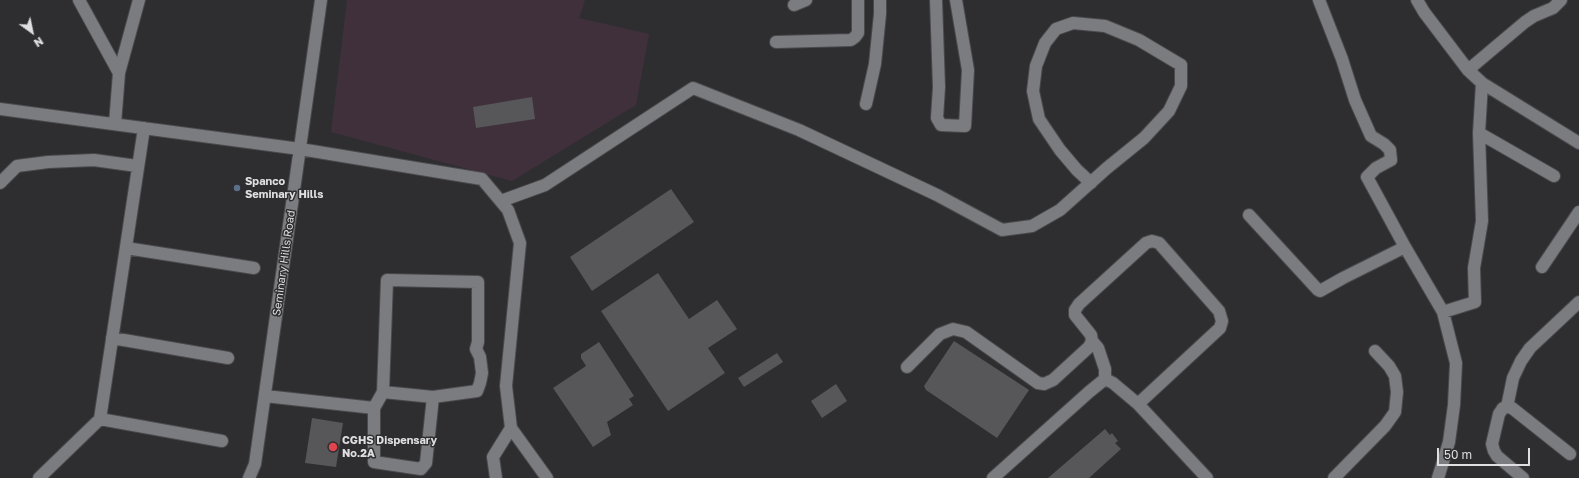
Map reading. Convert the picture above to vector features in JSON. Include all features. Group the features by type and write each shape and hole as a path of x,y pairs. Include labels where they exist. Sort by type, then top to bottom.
{"street":[{"path":"79,0 119,73"},
{"path":"114,124 119,73 139,0"},
{"name":"Seminary Hills Road","path":"249,478 255,464 320,0"},
{"path":"794,5 806,0"},
{"path":"776,42 851,40 855,38 858,33 858,0"},
{"path":"866,104 875,64 880,0"},
{"path":"936,0 939,87 937,118 941,125 964,126 968,70 956,0"},
{"path":"1319,0 1342,59 1355,100 1371,136 1384,144 1390,150 1391,160 1376,168 1366,177 1405,248 1443,312 1456,363 1454,405 1448,442 1438,478"},
{"path":"1417,0 1424,12 1468,70 1482,83 1579,143"},
{"path":"1468,70 1525,22 1534,16 1553,8 1561,0"},
{"path":"501,202 545,185 693,88 799,130 937,195 1002,230 1032,226 1060,210 1144,138 1170,111 1181,86 1181,65 1139,40 1105,26 1073,24 1056,29 1045,43 1036,66 1033,91 1039,119 1060,150 1077,170 1091,183"},
{"path":"1443,312 1475,302 1474,268 1482,221 1479,134 1482,83"},
{"path":"0,109 300,149 482,180 508,210 520,243 506,386 511,428 547,478"},
{"path":"39,478 100,420 144,128"},
{"path":"1479,134 1554,176"},
{"path":"0,182 17,166 48,162 94,160 138,166"},
{"path":"1542,267 1579,212"},
{"path":"1248,215 1320,291 1343,278 1405,248"},
{"path":"993,478 1037,437 1105,379 1105,369 1098,348 1092,341 1091,335 1075,315 1075,310 1079,304 1146,242 1152,241 1159,243 1219,311 1222,321 1220,328 1138,404"},
{"path":"126,248 254,268"},
{"path":"383,392 433,397 477,391 482,372 480,357 476,349 478,342 478,282 387,280 383,392 374,408 374,462 421,470 426,463 433,397"},
{"path":"1507,407 1513,378 1521,361 1530,348 1579,302"},
{"path":"907,368 940,334 952,329 966,332 1038,383 1044,384 1053,380 1089,347 1092,341"},
{"path":"112,338 228,358"},
{"path":"1334,478 1385,426 1395,412 1397,392 1395,376 1389,366 1375,351"},
{"path":"1105,379 1113,383 1138,404 1207,478"},
{"path":"265,396 374,408"},
{"path":"1523,478 1497,456 1492,444 1499,414 1503,408 1512,408 1570,454"},
{"path":"100,420 222,442"},
{"path":"496,478 493,457 511,428"}],"shaded area":[{"path":"347,0 585,0 579,18 649,34 636,105 512,181 331,132"}],"building":[{"path":"532,97 535,119 476,128 473,107"},
{"path":"671,189 694,222 592,291 570,257"},
{"path":"658,273 689,319 717,300 737,329 708,348 725,373 668,411 601,311"},
{"path":"954,341 1029,390 997,438 926,390 924,386"},
{"path":"599,342 634,396 629,399 633,405 607,422 611,435 593,447 553,388 586,366 581,358 581,354"},
{"path":"777,353 783,362 744,387 738,378"},
{"path":"836,384 847,401 822,418 811,401"},
{"path":"312,418 343,423 336,467 305,463"},
{"path":"1105,429 1110,435 1112,433 1118,441 1115,443 1121,449 1089,478 1048,478"}],"place":[{"name":"Spanco Seminary Hills","path":"237,188"},
{"name":"CGHS Dispensary No.2A","path":"333,447"}]}
